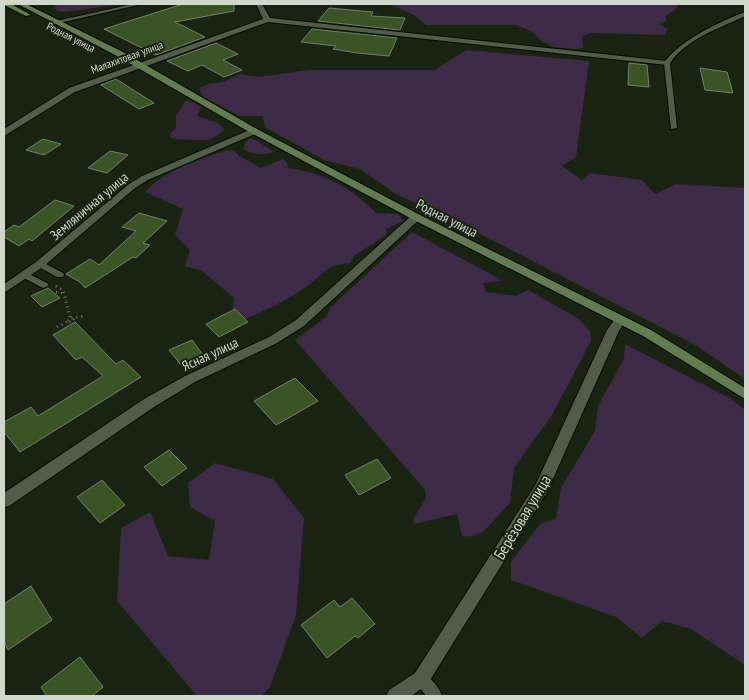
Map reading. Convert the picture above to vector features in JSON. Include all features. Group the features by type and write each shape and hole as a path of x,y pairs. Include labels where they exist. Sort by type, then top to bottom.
{"street":[{"name":"Родная улица","path":"6,4 111,57 137,66"},
{"name":"Родная улица","path":"21,4 120,54 137,66 254,132 416,217 647,334 745,394"},
{"path":"259,4 267,20 667,63"},
{"name":"Малахитовая улица","path":"4,133 72,90 267,20"},
{"name":"Земляничная улица","path":"4,289 40,264 144,178 254,132"},
{"name":"Ясная улица","path":"4,501 190,379 238,358 273,340 300,323 416,217"},
{"name":"Берёзовая улица","path":"396,696 421,679 542,488 612,330 621,320"}],"lane":[{"path":"55,22 139,4"},
{"path":"673,128 667,63 670,57 684,47 745,14"},
{"path":"40,264 60,274"},
{"path":"25,275 44,285"},
{"path":"421,679 434,696"}],"path":[{"path":"44,285 53,285 62,290 70,320"},
{"path":"56,292 64,294"},
{"path":"57,327 70,320 86,316"}],"shaded area":[{"path":"58,4 122,4 64,12 54,8"},
{"path":"389,4 679,4 674,11 665,16 667,21 659,24 668,29 665,35 590,33 582,37 583,48 576,49 553,47 540,40 534,33 517,25 426,25 414,15"},
{"path":"467,50 589,61 576,157 562,166 582,180 590,173 642,180 655,194 676,184 745,188 745,379 697,346 459,223 396,194 360,169 324,160 265,127 263,116 239,116 202,96 199,88 208,84 223,82 240,74 259,77 309,70 434,70"},
{"path":"187,101 201,107 197,116 218,123 225,129 208,140 171,138 170,134 176,128 176,114 184,102"},
{"path":"250,139 256,140 274,152 259,154 243,149 246,141"},
{"path":"226,150 235,151 239,156 261,168 283,159 287,163 288,168 314,174 336,183 356,195 376,213 398,214 403,221 386,229 386,235 354,256 350,263 331,267 294,295 242,320 232,312 234,298 202,271 185,266 190,250 175,235 183,209 145,192 153,184 172,172"},
{"path":"412,232 501,281 483,283 486,292 516,296 528,290 579,319 590,331 591,341 552,415 514,468 510,503 483,532 470,537 462,536 457,514 414,524 413,519 426,498 425,490 295,340 326,317 331,307"},
{"path":"625,344 731,399 745,410 745,665 691,629 662,621 642,638 616,617 511,580 511,562 540,524 556,518 561,488 595,431 598,406 624,359"},
{"path":"215,463 273,479 304,518 296,615 270,687 261,696 197,696 117,601 121,528 150,512 168,556 209,560 215,521 190,507 188,483"}],"building":[{"path":"183,4 234,4 234,11 175,22 205,37 156,55 104,29"},
{"path":"329,8 373,12 371,16 405,18 400,30 318,21"},
{"path":"312,29 397,38 389,56 357,53 333,49 336,46 301,42"},
{"path":"216,43 238,54 223,60 242,70 224,77 202,65 188,71 167,61"},
{"path":"629,63 647,65 649,87 628,85"},
{"path":"700,68 727,72 733,93 705,90"},
{"path":"116,79 154,103 139,109 101,85"},
{"path":"43,139 61,144 44,155 26,150"},
{"path":"110,151 128,155 107,173 88,168"},
{"path":"55,200 74,206 32,241 29,239 19,246 4,237 4,232 14,225 19,227"},
{"path":"139,213 167,221 143,243 150,245 136,258 133,257 85,288 80,282 66,274 90,259 99,265 136,231 122,227"},
{"path":"48,288 60,298 42,307 31,296"},
{"path":"235,309 248,322 219,337 206,324"},
{"path":"75,322 116,364 123,360 141,377 20,452 4,432 4,422 31,407 38,416 103,376 82,357 76,360 53,335"},
{"path":"192,340 203,355 181,365 169,350"},
{"path":"295,378 318,401 276,425 254,401"},
{"path":"169,450 187,468 162,486 144,467"},
{"path":"377,459 391,478 359,495 345,475"},
{"path":"102,480 125,505 100,523 77,497"},
{"path":"31,586 52,620 8,650 4,641 4,604"},
{"path":"352,598 375,624 358,638 355,636 327,658 301,625 334,600 340,607"},
{"path":"80,657 103,687 92,696 47,696 41,687"}]}
